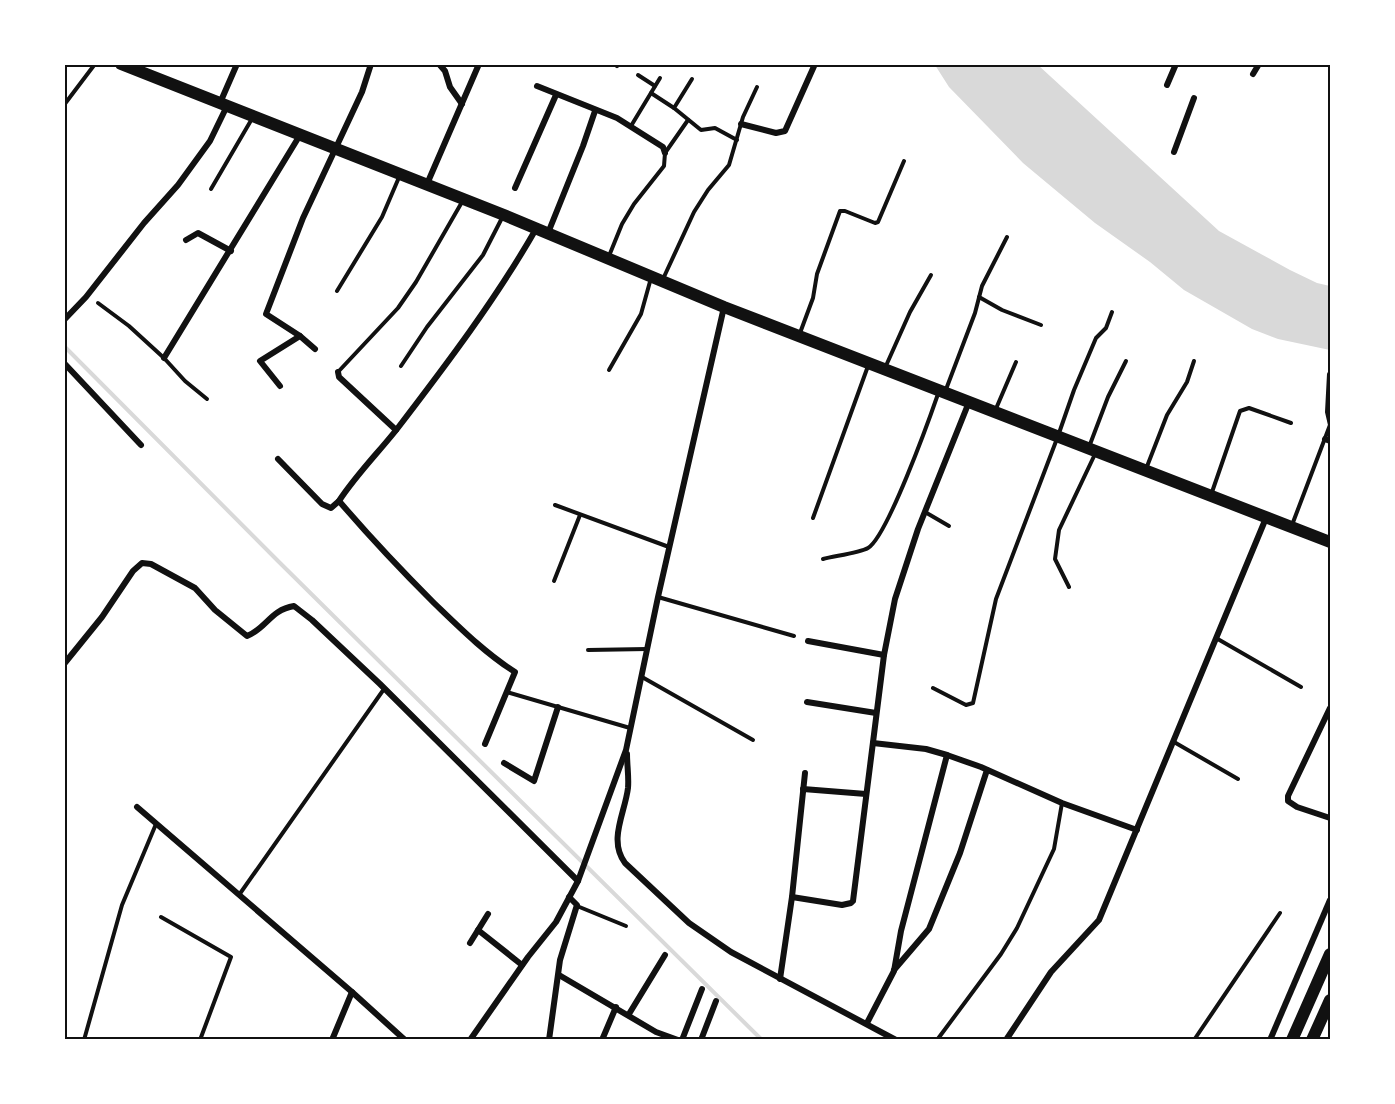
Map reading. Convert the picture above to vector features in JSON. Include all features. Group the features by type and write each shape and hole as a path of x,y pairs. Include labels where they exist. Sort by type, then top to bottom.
{"main road":[{"path":"127,66 504,215 724,307 1330,542"},
{"path":"1292,1040 1330,954"},
{"path":"1312,1040 1330,1000"}],"street":[{"path":"64,320 86,297 144,223 178,185 210,141 237,64"},
{"path":"315,349 300,336 266,314 303,218 362,92 371,64"},
{"path":"439,64 445,71 450,87 462,104"},
{"path":"427,185 479,64"},
{"path":"741,124 776,133 785,131 815,64"},
{"path":"1167,85 1176,64"},
{"path":"1253,74 1259,64"},
{"path":"537,86 594,111 617,118 663,147 665,153"},
{"path":"515,188 556,95"},
{"path":"1174,152 1194,98"},
{"path":"278,459 322,504 331,508 339,501 396,430 542,231 583,146 594,111"},
{"path":"164,358 300,135"},
{"path":"186,240 198,233 231,251"},
{"path":"470,1040 522,965 556,922 578,881 626,750 669,547 724,307"},
{"path":"280,386 260,361 300,336"},
{"path":"64,363 141,445"},
{"path":"338,372 339,377 396,430"},
{"path":"792,897 842,905 851,903 853,900 884,655 895,599 925,512 969,401"},
{"path":"339,501 393,562 448,616 494,658 515,672 485,744"},
{"path":"1006,1040 1051,972 1099,920 1267,517"},
{"path":"64,664 102,617 133,571 142,563 151,564 195,588 215,610 247,636 256,632 282,608 294,606 312,620 384,689 578,881"},
{"path":"808,641 884,655"},
{"path":"807,702 876,713"},
{"path":"504,763 534,781 558,707"},
{"path":"1330,708 1288,795 1288,801 1297,807 1330,818"},
{"path":"873,743 926,749 947,755 1062,803 1137,830"},
{"path":"626,750 628,788 617,839 620,856 688,922 731,952 896,1040"},
{"path":"894,971 901,931 947,755"},
{"path":"867,1023 894,971 929,929 960,853 987,770"},
{"path":"780,979 792,897 805,773"},
{"path":"803,789 866,794"},
{"path":"136,807 405,1040"},
{"path":"549,1040 560,960 576,905 569,897"},
{"path":"1270,1040 1330,900"},
{"path":"470,943 488,914"},
{"path":"478,930 522,965"},
{"path":"628,1014 665,955"},
{"path":"559,975 656,1032 680,1040 702,989"},
{"path":"332,1040 352,992"},
{"path":"701,1040 716,1001"},
{"path":"602,1040 616,1007"},
{"path":"653,1040 656,1032"}],"lane":[{"path":"64,105 94,64"},
{"path":"638,75 655,86"},
{"path":"631,126 660,78"},
{"path":"674,108 692,79"},
{"path":"609,370 694,213 708,190 729,165 741,124 757,87"},
{"path":"651,93 701,130 715,128 737,140"},
{"path":"211,189 253,116"},
{"path":"608,259 622,224 634,204 664,166 665,153 687,120"},
{"path":"799,336 813,298 816,274 840,211 878,222 904,161"},
{"path":"337,291 382,217 400,174"},
{"path":"338,372 398,308 422,274 464,199"},
{"path":"401,366 427,327 483,255 504,215"},
{"path":"823,559 869,548 879,534 896,502 975,313 982,286 1007,237"},
{"path":"885,369 910,312 931,275"},
{"path":"979,297 1002,310 1031,319 1041,325"},
{"path":"98,303 129,326 185,381 207,399"},
{"path":"933,688 966,705 973,703 996,599 1087,357 1096,338 1106,328 1112,312"},
{"path":"1069,587 1055,559 1059,530 1093,449 1108,397 1126,361"},
{"path":"1146,470 1167,415 1187,382 1194,361"},
{"path":"994,411 1016,362"},
{"path":"813,518 869,363"},
{"path":"1292,526 1328,440 1329,374"},
{"path":"1211,495 1240,411 1249,408 1291,423"},
{"path":"555,505 669,547"},
{"path":"925,512 949,526"},
{"path":"554,581 580,515"},
{"path":"658,597 794,636"},
{"path":"1216,638 1301,687"},
{"path":"588,650 647,649"},
{"path":"642,677 753,740"},
{"path":"239,895 384,689"},
{"path":"507,692 631,729"},
{"path":"1174,742 1238,779"},
{"path":"937,1040 1001,954 1022,919 1054,849 1062,803"},
{"path":"84,1040 122,905 156,824"},
{"path":"576,905 626,926"},
{"path":"1194,1040 1280,913"},
{"path":"161,917 231,957 200,1040"}],"shaded area":[{"path":"935,65 1038,65 1219,231 1290,270 1317,283 1330,286 1330,350 1278,339 1252,329 1184,290 1150,262 1095,223 1023,163 949,87"}],"waterway":[{"path":"64,346 762,1040"}]}
